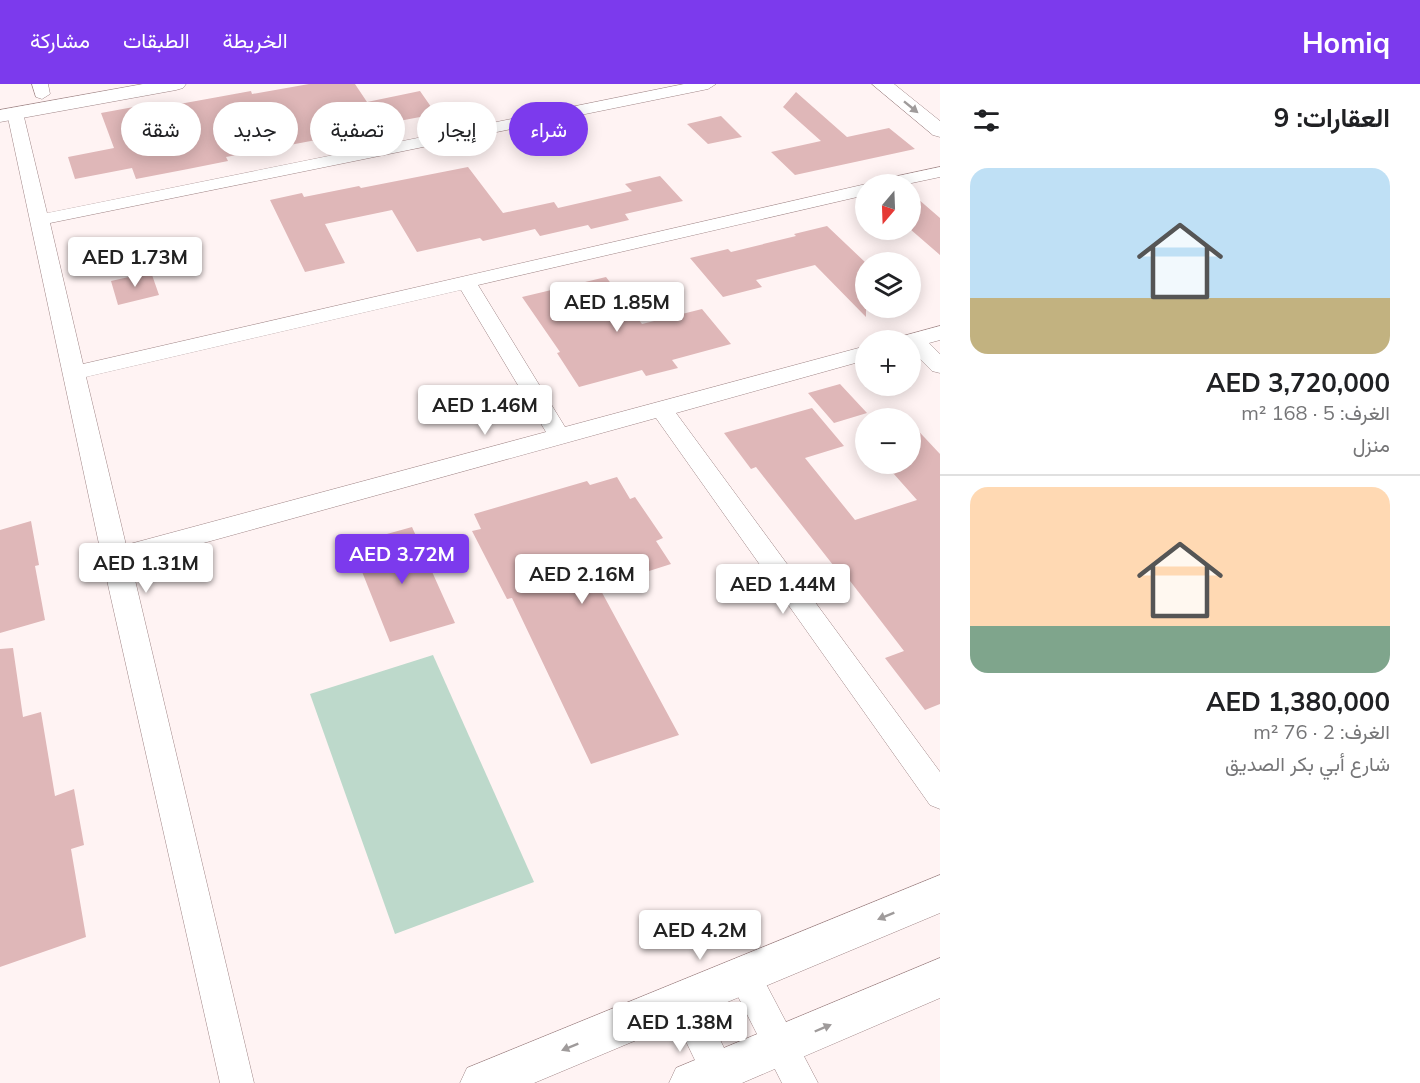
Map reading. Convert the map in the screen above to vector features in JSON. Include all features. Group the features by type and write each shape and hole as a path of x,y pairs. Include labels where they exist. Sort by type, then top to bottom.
{"street":[{"path":"5,110 41,89 100,84"},
{"path":"5,110 176,84"},
{"path":"39,220 708,84"},
{"path":"882,84 940,131"},
{"path":"5,110 39,220 237,1083"},
{"path":"921,176 940,172"},
{"path":"74,373 855,192"},
{"path":"466,282 560,437"},
{"path":"921,338 940,333"},
{"path":"921,348 940,366"},
{"path":"115,558 855,356"},
{"path":"661,409 940,796"},
{"path":"482,1083 940,894"},
{"path":"743,975 801,1083"},
{"path":"683,1000 711,1079 781,1046 940,978"}],"green space":[{"path":"433,655 534,882 395,934 310,694"}],"building":[{"path":"309,84 355,84 367,102 310,102 310,141 298,143 298,102 213,102 213,156 231,156 226,157 228,161 136,179 132,168 75,179 68,157 114,148 101,113 121,109 121,156 201,156 201,102 190,102 251,91 252,94"},
{"path":"420,91 428,102 417,102 417,118 405,120 405,102 367,102"},
{"path":"796,92 847,137 889,128 915,149 795,175 771,152 821,141 783,107"},
{"path":"721,116 742,137 708,144 687,124"},
{"path":"468,167 503,213 554,202 558,208 632,191 625,184 660,176 683,201 625,214 629,220 591,229 588,225 540,236 535,229 483,241 480,238 417,252 392,210 325,224 345,263 305,272 270,200 302,193 304,197 359,186 361,188"},
{"path":"921,202 940,218 940,255 921,239"},
{"path":"827,226 855,253 855,306 815,265 756,280 762,287 723,297 690,258 728,249 731,252 796,236 794,234"},
{"path":"151,272 159,295 118,305 111,281"},
{"path":"606,277 642,324 702,309 731,344 672,360 678,368 646,376 642,370 579,387 557,353 560,352 522,297"},
{"path":"840,384 862,408 855,408 855,417 834,423 808,393"},
{"path":"812,408 844,446 805,458 855,520 917,500 894,474 921,474 921,434 940,454 940,704 925,710 885,658 904,651 840,568 837,570 756,467 751,469 724,433"},
{"path":"617,477 630,499 635,497 663,538 656,541 671,564 599,587 679,735 591,764 512,598 507,599 472,531 481,529 474,514 587,481 590,485"},
{"path":"31,521 39,565 35,566 45,620 0,633 0,530"},
{"path":"412,527 455,623 390,642 351,544"},
{"path":"13,648 23,717 41,712 55,796 74,789 84,845 71,849 86,937 0,967 0,649"}]}
